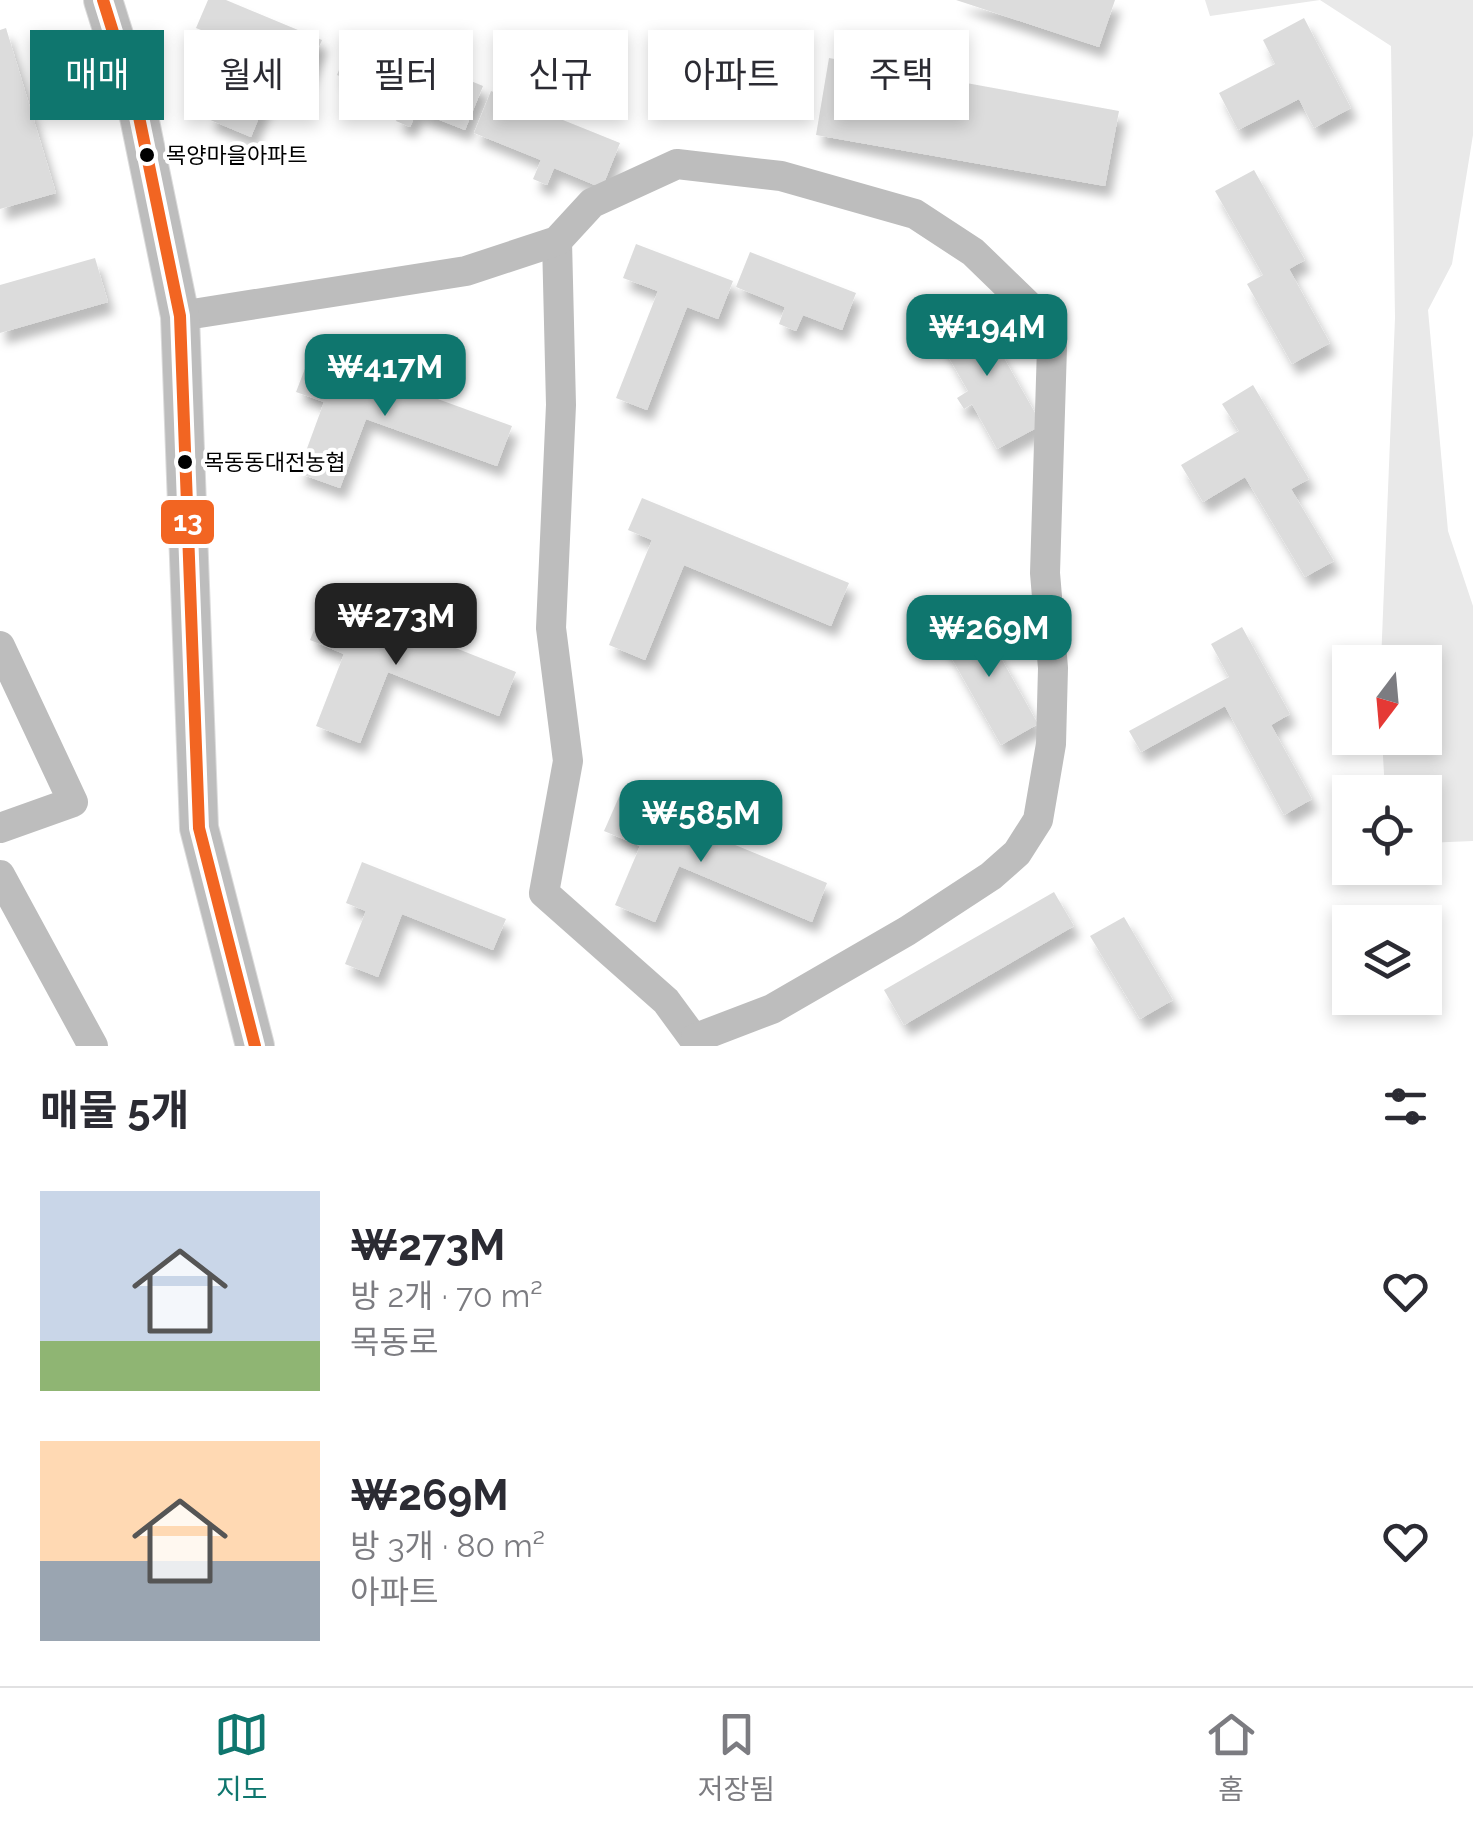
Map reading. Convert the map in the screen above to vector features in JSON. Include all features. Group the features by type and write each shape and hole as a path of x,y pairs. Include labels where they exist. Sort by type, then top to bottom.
{"main road":[{"path":"103,0 138,112 180,316 199,828 252,1045"}],"street":[{"path":"180,316 466,271 557,240 592,203 676,164 781,176 916,214 974,252 1034,311 1052,347 1046,573 1052,668 1050,744 1038,820 1017,853 991,876 907,931 772,1009 698,1042 666,1002 544,893 568,760 552,628 561,406 557,240"},
{"path":"0,646 73,802 0,828"},
{"path":"0,875 93,1046"}],"shaded area":[{"path":"1205,0 1320,0 1210,16"},
{"path":"1320,0 1473,0 1473,135 1452,264 1428,310 1448,531 1473,606 1473,841 1442,842 1442,775 1384,775 1383,755 1442,755 1442,645 1382,645 1395,318 1391,46"}],"building":[{"path":"208,0 226,0 298,30 201,30 196,28"},
{"path":"956,0 1115,0 1099,47"},
{"path":"1304,18 1351,108 1314,128 1299,99 1238,130 1219,93 1275,64 1263,40"},
{"path":"6,28 30,107 30,120 34,120 56,193 0,209 0,30"},
{"path":"829,58 834,59 834,120 969,120 969,84 1119,111 1105,186 816,135"},
{"path":"473,82 483,86 473,110"},
{"path":"491,91 493,120 563,120 620,143 602,188 554,168 547,185 533,179 541,160 474,133"},
{"path":"210,120 258,120 251,137"},
{"path":"396,120 413,120 410,127"},
{"path":"440,120 469,120 465,130"},
{"path":"1254,170 1305,260 1289,269 1330,343 1292,364 1247,284 1263,275 1215,191"},
{"path":"636,244 733,281 718,319 687,307 647,410 616,398 658,291 623,278"},
{"path":"750,252 856,293 842,330 803,315 796,331 779,324 785,307 736,287"},
{"path":"95,258 108,302 0,333 0,285"},
{"path":"975,307 1042,425 997,449 972,404 964,409 957,398 968,391 933,330"},
{"path":"311,353 512,426 497,466 366,419 340,488 298,473 324,402 296,392"},
{"path":"1253,385 1309,479 1291,489 1334,561 1305,577 1245,477 1203,502 1181,465 1239,431 1222,404"},
{"path":"642,498 849,583 831,626 684,565 645,660 609,645 652,540 628,530"},
{"path":"327,597 516,672 499,716 388,672 360,743 316,726 344,654 310,640"},
{"path":"977,615 1038,724 1001,745 939,636"},
{"path":"1242,627 1290,714 1271,725 1312,799 1284,815 1225,706 1141,752 1129,731 1229,677 1211,644"},
{"path":"619,797 827,883 812,922 679,866 655,922 615,905 640,846 604,831"},
{"path":"362,862 506,919 493,950 402,914 378,977 345,964 366,911 346,903"},
{"path":"1054,892 1074,926 904,1025 884,990"},
{"path":"1124,917 1173,1000 1140,1019 1090,936"}],"transit line":[{"name":"13","path":"103,0 138,112 180,316 199,828 255,1046"}],"place":[{"name":"목양마을아파트","path":"147,155"},
{"name":"목동동대전농협","path":"185,462"}]}
